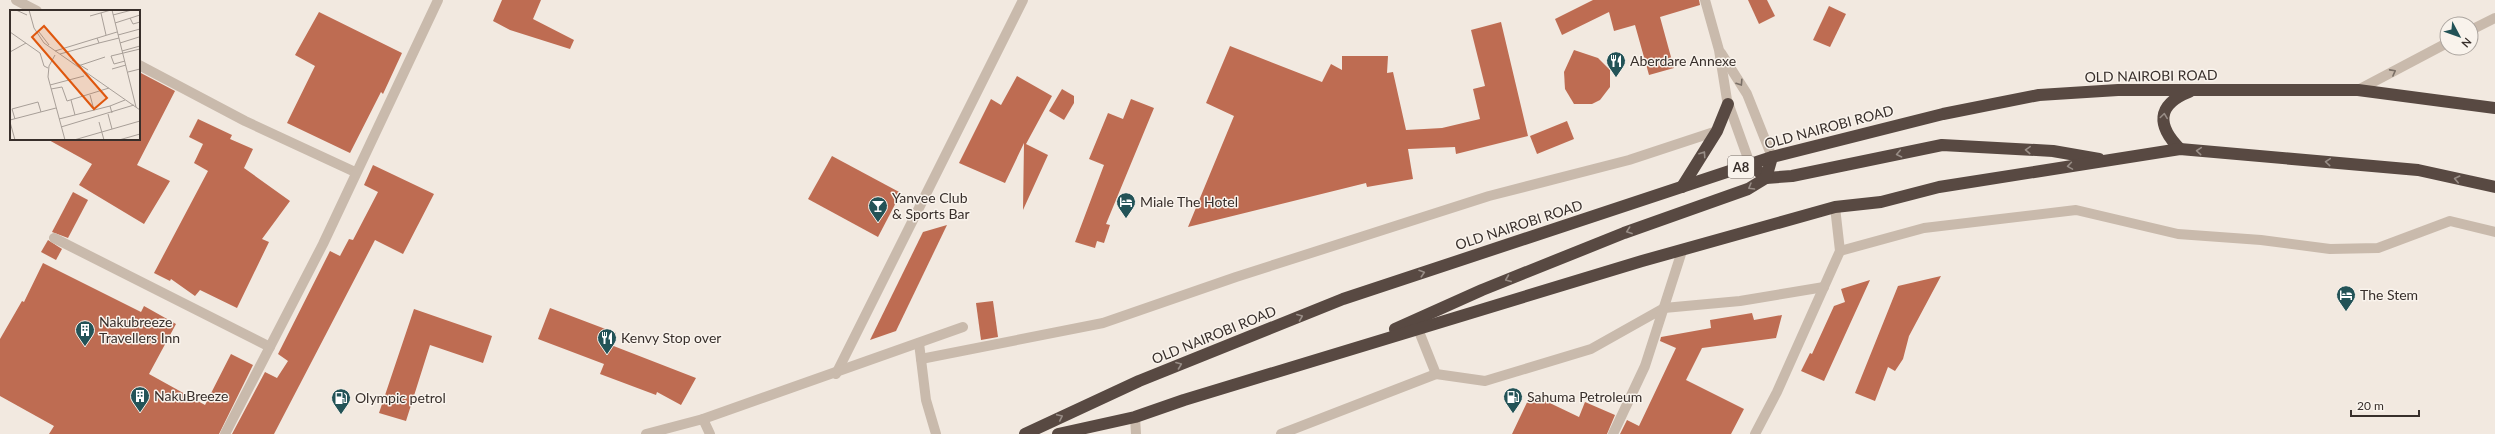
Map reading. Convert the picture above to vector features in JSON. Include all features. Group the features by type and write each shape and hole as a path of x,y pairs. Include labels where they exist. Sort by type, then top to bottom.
{"highway":[{"name":"OLD NAIROBI ROAD","path":"1025,434 1139,381 1343,299 1772,157 1943,114 2039,95 2118,90 2358,90 2495,108"},
{"path":"2180,149 2168,137 2162,119 2165,110 2173,100 2192,90"},
{"path":"1682,187 1717,131 1728,104"},
{"path":"1351,349 1482,290 1624,233 1732,196 1766,178 1792,176 1942,145 2053,151 2108,160"},
{"path":"1058,434 1135,417 1351,349 1642,261 1835,207 1881,202 1939,187 2180,149 2418,170 2495,187"},
{"path":"1766,178 1772,157"},
{"path":"1750,164 1766,178"}],"street":[{"path":"16,0 34,10"},
{"path":"225,434 323,244 355,172 438,0"},
{"path":"836,374 1023,0"},
{"path":"1705,0 1719,50 1728,104 1750,164"},
{"path":"2479,26 2495,18"},
{"path":"2358,90 2439,47"},
{"path":"1719,50 1747,94 1772,157"},
{"path":"140,66 245,121 355,172"},
{"path":"921,359 1103,323 1236,277 1489,196 1629,160 1717,131"},
{"path":"1755,434 1777,392 1840,251 1835,207"},
{"path":"1840,251 1924,228 2076,210 2178,234 2261,240 2330,249 2378,248 2450,220 2495,232"},
{"path":"54,238 270,347"},
{"path":"1613,434 1644,366 1682,251"},
{"path":"1280,434 1436,374 1485,381 1591,349 1664,308 1740,301 1824,287"},
{"path":"646,434 703,419 836,374 962,327"},
{"path":"1418,329 1436,374"},
{"path":"919,343 926,400 936,434"},
{"path":"1135,417 1136,434"},
{"path":"703,419 710,434"}],"building":[{"path":"502,0 541,0 533,19 574,40 570,49 510,30 493,21"},
{"path":"1593,0 1699,0 1700,5 1660,17 1674,68 1649,75 1635,25 1614,31 1609,12 1562,35 1555,19"},
{"path":"1748,0 1767,0 1775,16 1759,24"},
{"path":"1829,6 1846,14 1830,47 1813,40"},
{"path":"319,12 402,53 383,94 381,92 350,153 287,123 315,66 295,55"},
{"path":"1501,22 1528,136 1456,154 1455,147 1408,149 1413,179 1367,187 1366,183 1188,227 1234,116 1206,103 1230,46 1322,82 1331,64 1342,70 1342,56 1388,56 1387,73 1393,72 1406,130 1442,128 1480,119 1473,89 1485,86 1471,30"},
{"path":"1574,50 1598,58 1610,70 1610,87 1600,100 1592,104 1574,104 1565,89 1564,72"},
{"path":"140,73 175,91 137,165 170,181 144,224 79,185 92,164 49,140 140,140"},
{"path":"1017,76 1052,96 1026,144 1048,155 1023,210 1024,143 1005,183 959,163 991,99 1001,105"},
{"path":"1062,89 1074,96 1074,103 1064,120 1049,111"},
{"path":"1131,99 1154,108 1106,224 1110,225 1104,243 1097,241 1095,248 1075,242 1104,165 1089,159 1108,113 1123,119"},
{"path":"198,119 232,135 230,139 253,149 244,168 290,201 262,239 269,242 237,308 200,290 195,296 171,279 170,281 154,273 208,171 194,163 203,144 189,137"},
{"path":"1567,121 1574,139 1537,154 1530,136"},
{"path":"832,156 901,193 878,237 808,199"},
{"path":"373,165 434,194 403,254 375,240 274,434 232,434 265,372 277,378 288,361 278,354 330,251 340,256 349,239 353,240 378,192 364,185"},
{"path":"73,192 88,200 68,238 52,232"},
{"path":"947,225 896,331 870,340 923,232"},
{"path":"48,240 62,249 56,260 41,252"},
{"path":"43,263 141,312 144,306 176,324 149,374 205,405 231,354 253,365 219,434 49,434 54,426 0,396 0,339 22,301 24,302"},
{"path":"1941,276 1909,336 1903,359 1895,371 1888,367 1875,401 1855,393 1898,286"},
{"path":"1870,280 1824,381 1801,371 1810,353 1812,354 1834,306 1845,302 1841,289"},
{"path":"993,301 998,337 981,340 976,303"},
{"name":"Kenvy Stop over","path":"550,308 616,333 611,345 696,378 681,405 657,392 656,395 600,374 604,364 538,339"},
{"path":"414,309 492,336 483,363 430,345 406,421 379,413"},
{"path":"1752,313 1754,320 1782,315 1776,338 1702,348 1686,380 1744,409 1731,434 1620,434 1627,420 1639,426 1676,348 1660,341 1661,337 1711,328 1710,320"},
{"path":"1531,394 1579,417 1585,402 1615,415 1607,434 1512,434"}],"place":[{"name":"Aberdare Annexe","path":"1616,78"},
{"name":"Miale The Hotel","path":"1126,219"},
{"name":"Yanvee Club & Sports Bar","path":"878,223"},
{"name":"The Stem","path":"2346,312"},
{"name":"Nakubreeze Travellers Inn","path":"85,347"},
{"name":"Kenvy Stop over","path":"607,355"},
{"name":"NakuBreeze","path":"140,413"},
{"name":"Sahuma Petroleum","path":"1513,414"},
{"name":"Olympic petrol","path":"341,415"}]}
